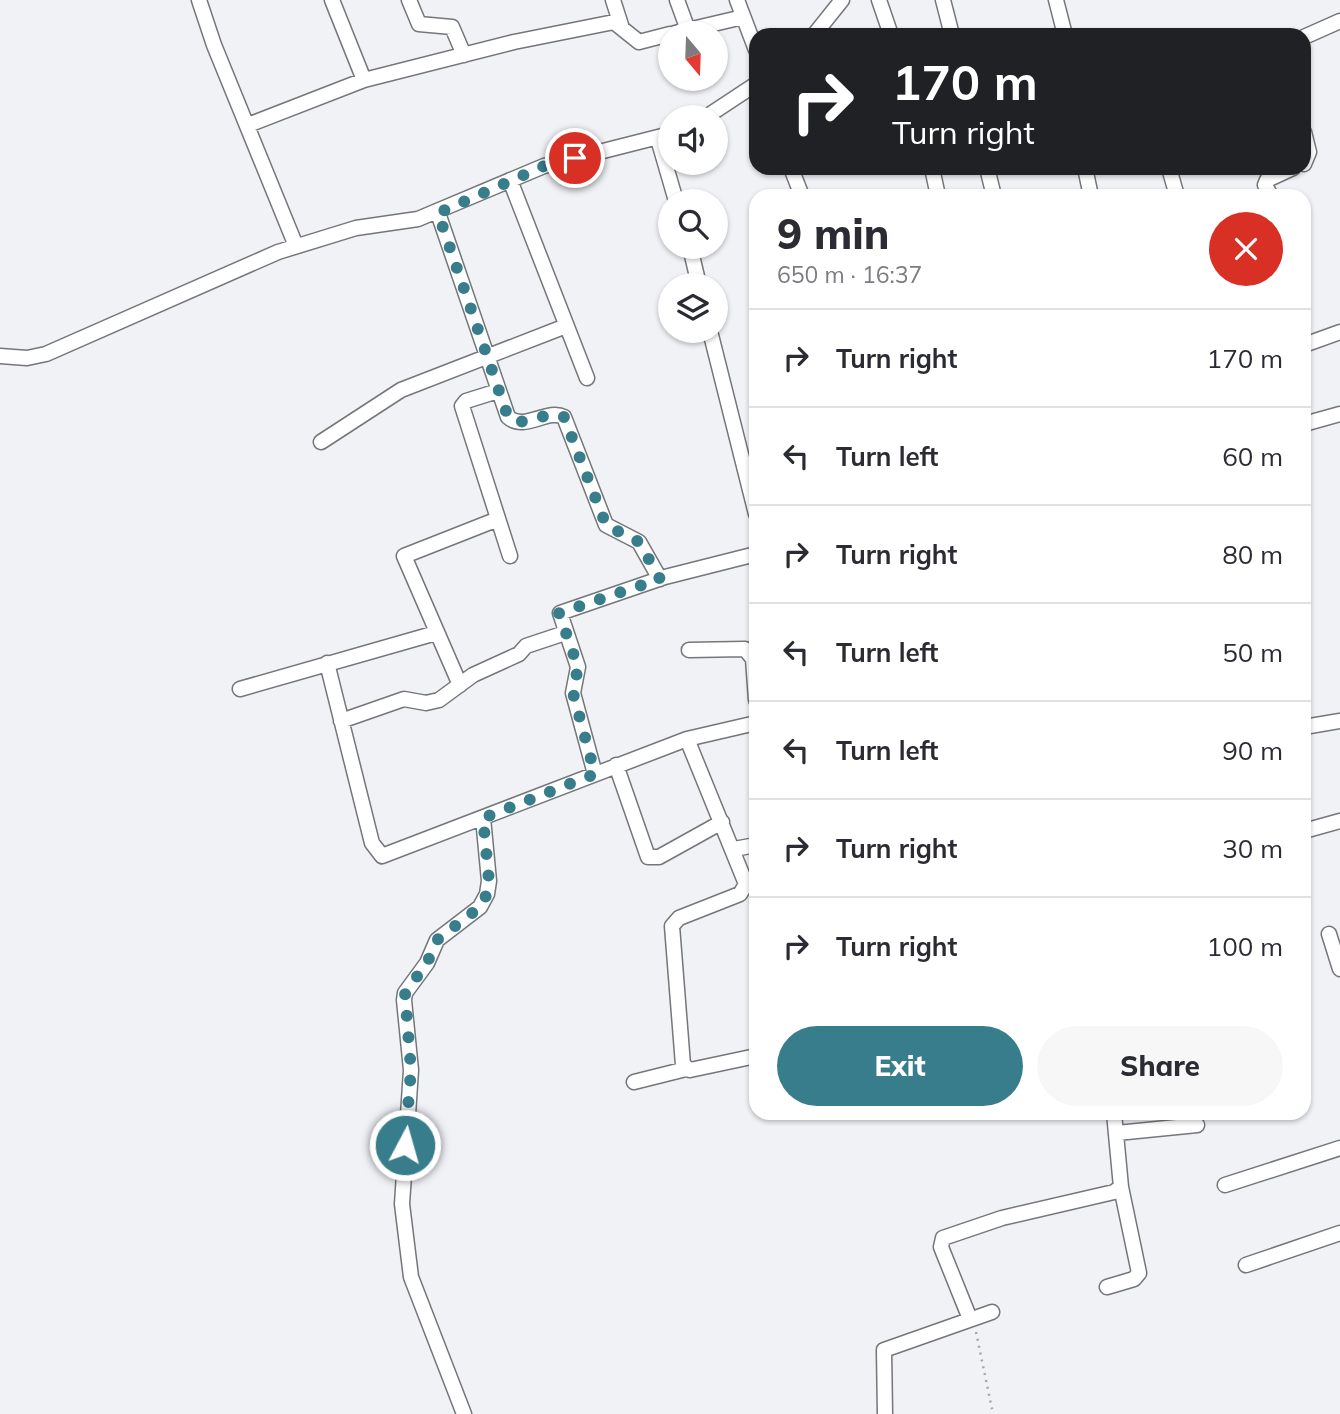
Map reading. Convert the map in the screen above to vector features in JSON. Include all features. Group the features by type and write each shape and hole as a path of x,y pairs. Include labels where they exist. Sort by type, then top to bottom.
{"street":[{"path":"199,0 214,45 296,246"},
{"path":"332,0 364,80"},
{"path":"409,0 419,24 452,27 464,55"},
{"path":"613,0 621,25"},
{"path":"677,0 678,21"},
{"path":"737,0 749,32"},
{"path":"820,28 842,0"},
{"path":"879,0 889,28"},
{"path":"943,0 950,28"},
{"path":"1056,0 1063,28"},
{"path":"727,21 743,17"},
{"path":"1311,34 1340,21"},
{"path":"248,125 364,80 599,25 614,22 639,41 658,37"},
{"path":"724,105 749,89"},
{"path":"0,356 27,358 46,354 253,262 296,246 356,228 418,219 438,213 510,180 575,158 658,137"},
{"path":"1267,189 1265,185 1267,180 1278,175"},
{"path":"510,180 587,378"},
{"path":"438,213 485,357 508,417 521,422 555,414 564,417 606,525 639,542 660,579"},
{"path":"321,442 401,390 566,326"},
{"path":"1311,342 1340,332"},
{"path":"713,343 749,486"},
{"path":"498,391 466,401 462,406 510,556"},
{"path":"1311,422 1340,414"},
{"path":"460,685 404,556 498,519"},
{"path":"595,774 573,693 578,667 559,617 564,610 660,579 749,556"},
{"path":"240,689 436,633"},
{"path":"341,721 404,699 434,701 473,675 516,656 526,646 565,633"},
{"path":"689,650 745,649 749,654"},
{"path":"327,663 372,843 382,856 687,739 749,725"},
{"path":"1311,726 1340,721"},
{"path":"686,1069 682,1057 672,926 679,918 744,890 746,884 687,739"},
{"path":"616,765 648,857 659,857 722,822"},
{"path":"464,1414 413,1287 405,1238 402,1168 411,1070 404,1000 405,993 427,963 437,940 480,907 487,894 489,881 483,818"},
{"path":"1311,829 1340,821"},
{"path":"734,849 749,846"},
{"path":"1329,934 1340,969"},
{"path":"634,1082 749,1058"},
{"path":"1107,1287 1134,1279 1139,1273 1121,1187 1115,1120"},
{"path":"1116,1133 1197,1125"},
{"path":"1225,1185 1340,1147"},
{"path":"972,1319 941,1247 943,1238 1002,1218 1114,1192 1121,1187"},
{"path":"1246,1265 1340,1233"},
{"path":"885,1414 884,1350 992,1312"}],"path":[{"path":"972,1319 993,1414"}],"route":[{"path":"405,1145 409,1123 411,1070 404,1011 405,993 427,963 437,940 480,907 487,894 489,881 483,818 595,774 573,693 578,667 559,613 660,579 639,542 634,537 606,525 564,417 555,414 521,422 508,417 485,357 438,213 544,166 575,158"}]}
